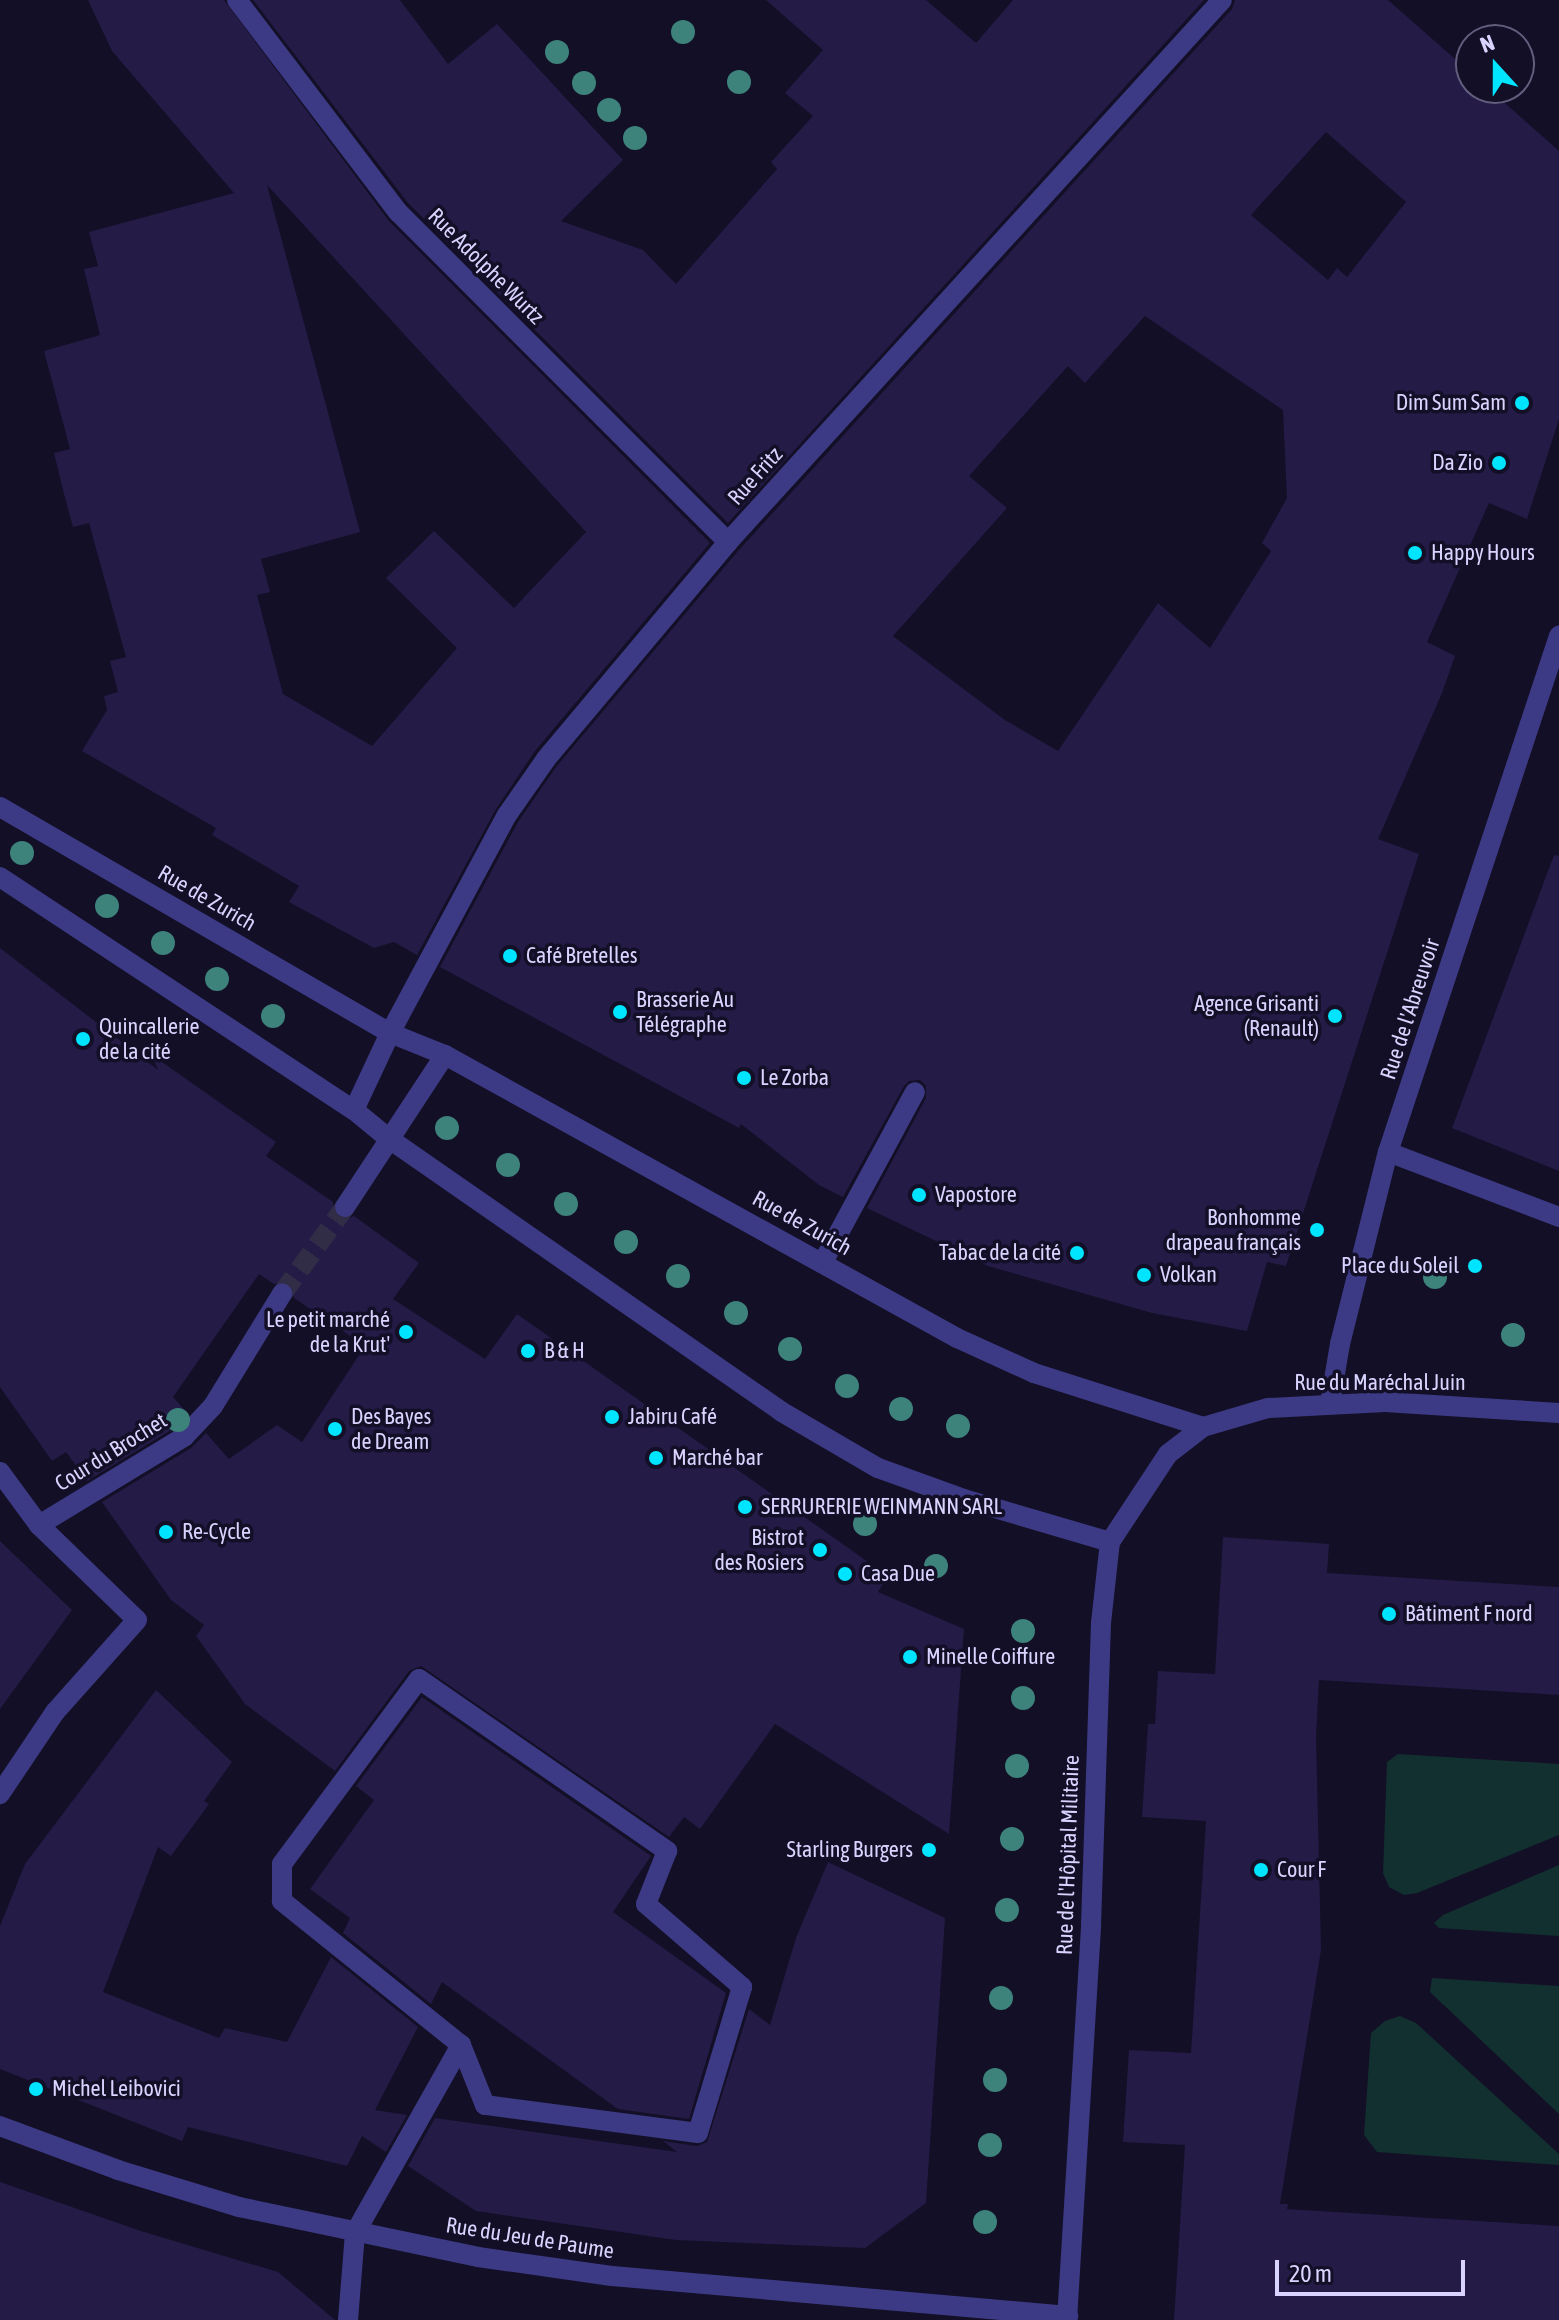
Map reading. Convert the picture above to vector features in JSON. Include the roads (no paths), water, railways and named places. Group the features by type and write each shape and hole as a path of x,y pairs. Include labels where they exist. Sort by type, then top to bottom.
{"street":[{"name":"Rue Adolphe Wurtz","path":"237,0 398,212 728,542"},
{"name":"Rue Fritz","path":"390,1033 507,815 546,759 728,542 1222,0"},
{"name":"Rue de l'Abreuvoir","path":"1330,1403 1340,1344 1388,1152 1559,636"},
{"name":"Rue de Zurich","path":"0,807 390,1033 445,1055 957,1338 1034,1373 1203,1427"},
{"path":"0,877 354,1110 388,1138 782,1412 878,1468 964,1499 1110,1542"},
{"path":"354,1110 390,1033"},
{"path":"345,1207 445,1055"},
{"path":"823,1262 915,1092"},
{"path":"1388,1152 1559,1217"},
{"name":"Cour du Brochet","path":"39,1525 184,1437 213,1406 282,1294"},
{"name":"Rue du Maréchal Juin","path":"1203,1427 1268,1408 1330,1403 1385,1402 1559,1413"},
{"name":"Rue de l'Hôpital Militaire","path":"1068,2318 1091,1925 1101,1623 1110,1542 1168,1454 1203,1427"},
{"path":"0,1472 39,1525 137,1620 55,1712 0,1794"},
{"path":"419,1679 667,1851 646,1904 742,1987 698,2133 485,2105 461,2045 282,1901 282,1864 419,1679"},
{"path":"348,2320 355,2233 461,2045"},
{"name":"Rue du Jeu de Paume","path":"0,2126 118,2170 239,2207 478,2257 612,2276 1068,2318"}],"tunnel":[{"path":"282,1294 345,1207"}],"place":[{"name":"Dim Sum Sam","path":"1522,403"},
{"name":"Da Zio","path":"1499,463"},
{"name":"Happy Hours","path":"1415,553"},
{"name":"Café Bretelles","path":"510,956"},
{"name":"Brasserie Au Télégraphe","path":"620,1012"},
{"name":"Agence Grisanti (Renault)","path":"1335,1016"},
{"name":"Quincallerie de la cité","path":"83,1039"},
{"name":"Le Zorba","path":"744,1078"},
{"name":"Vapostore","path":"919,1195"},
{"name":"Bonhomme drapeau français","path":"1317,1230"},
{"name":"Tabac de la cité","path":"1077,1253"},
{"name":"Place du Soleil","path":"1475,1266"},
{"name":"Volkan","path":"1144,1275"},
{"name":"Le petit marché de la Krut'","path":"406,1332"},
{"name":"B & H","path":"528,1351"},
{"name":"Jabiru Café","path":"612,1417"},
{"name":"Des Bayes de Dream","path":"335,1429"},
{"name":"Marché bar","path":"656,1458"},
{"name":"SERRURERIE WEINMANN SARL","path":"745,1507"},
{"name":"Re-Cycle","path":"166,1532"},
{"name":"Bistrot des Rosiers","path":"820,1550"},
{"name":"Casa Due","path":"845,1574"},
{"name":"Bâtiment F nord","path":"1389,1614"},
{"name":"Minelle Coiffure","path":"910,1657"},
{"name":"Starling Burgers","path":"929,1850"},
{"name":"Cour F","path":"1261,1870"},
{"name":"Michel Leibovici","path":"36,2089"}]}
